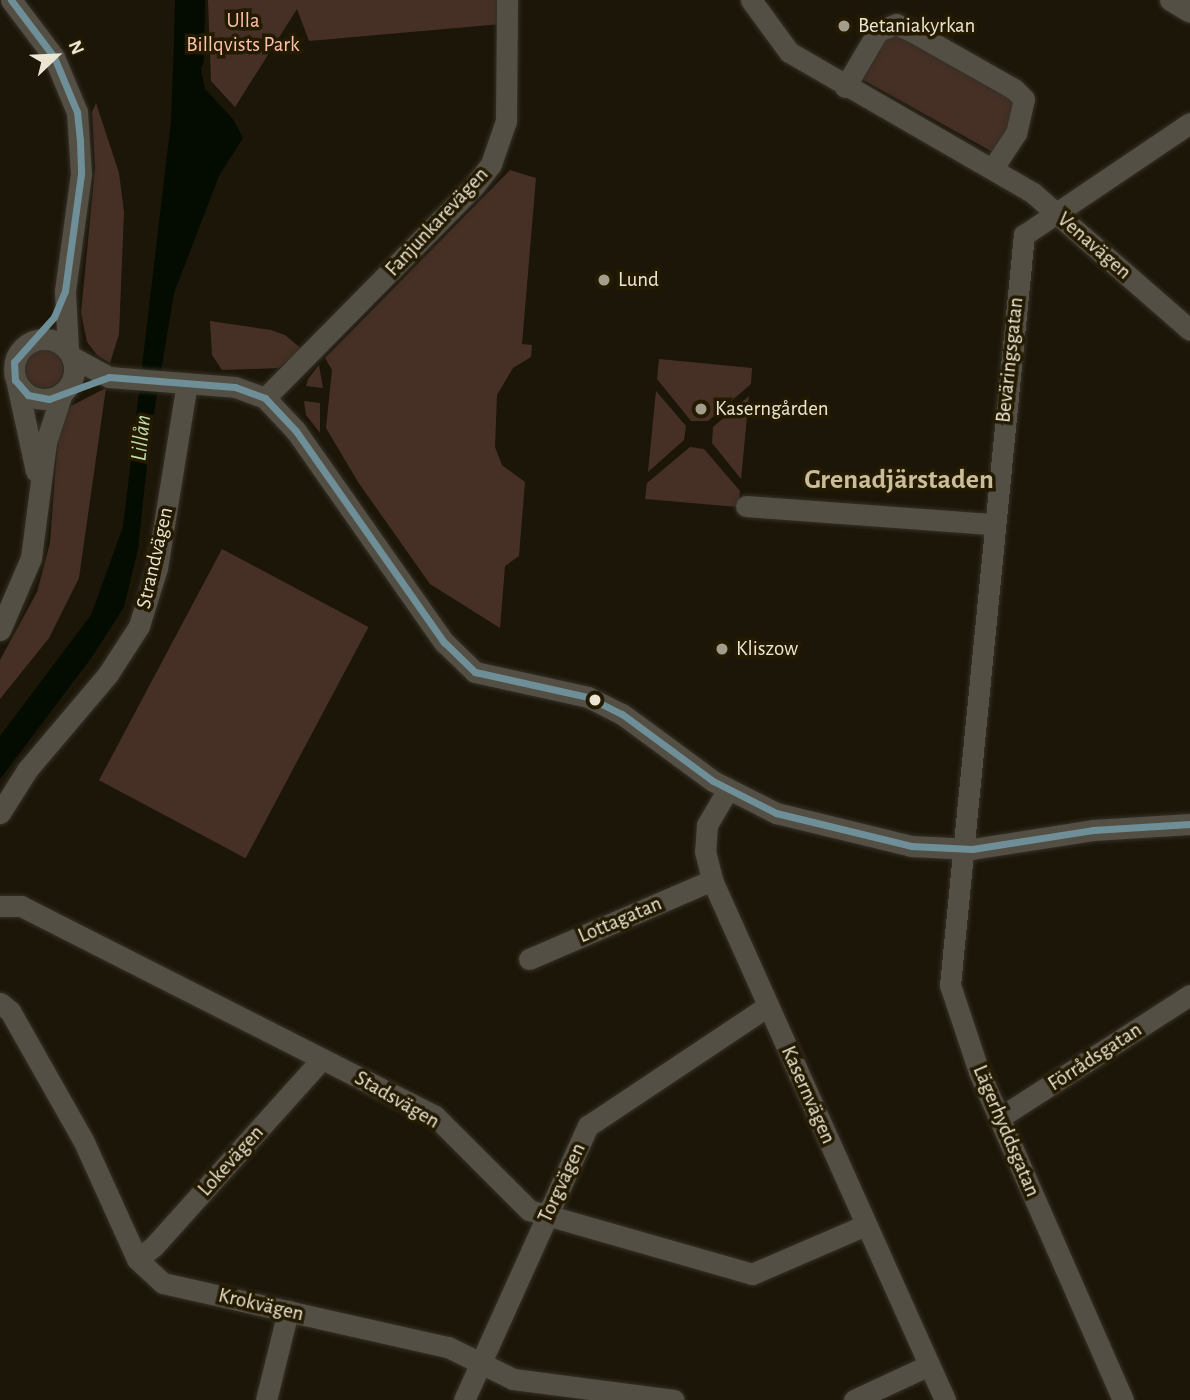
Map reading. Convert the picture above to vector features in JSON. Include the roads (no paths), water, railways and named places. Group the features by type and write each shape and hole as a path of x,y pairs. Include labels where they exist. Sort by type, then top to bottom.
{"street":[{"path":"0,630 31,558 47,442 74,371 65,291 81,174 77,112 54,58 11,0"},
{"name":"Fanjunkarevägen","path":"265,398 474,186 491,164 506,121 507,0"},
{"name":"Venavägen","path":"751,0 778,43 845,87 993,168 1054,211 1190,330"},
{"path":"1170,0 1190,12"},
{"path":"845,87 878,31 896,24 915,33 1014,89 1024,99 1016,132 993,168"},
{"name":"Beväringsgatan","path":"963,848 993,524 1024,234 1054,211 1190,124"},
{"path":"40,498 18,384 16,356 54,317 65,291"},
{"path":"33,340 52,340 109,377"},
{"path":"18,384 27,395 41,400 109,377 235,387 265,398 296,431 454,654 475,672 568,689 595,700 622,714 728,789 776,813 911,846 963,848 1012,846 1093,830 1190,824"},
{"name":"Strandvägen","path":"0,813 27,770 108,674 139,626 157,569 177,382"},
{"path":"746,506 993,524"},
{"name":"Kasernvägen","path":"728,789 707,825 705,851 712,880 945,1400"},
{"name":"Lägerhyddsgatan","path":"963,848 950,985 999,1118 1123,1400"},
{"name":"Lottagatan","path":"529,959 712,880"},
{"name":"Stadsvägen","path":"0,906 22,906 435,1116 529,1210 752,1273 866,1225"},
{"name":"Förrådsgatan","path":"999,1118 1190,996"},
{"name":"Krokvägen","path":"0,1003 10,1011 84,1142 137,1259 163,1283 448,1347 513,1379 674,1400"},
{"name":"Torgvägen","path":"464,1400 588,1126 768,1006"},
{"name":"Lokevägen","path":"137,1259 154,1246 322,1059"},
{"path":"266,1400 288,1311"},
{"path":"854,1400 929,1365"}],"water":[{"path":"175,16 191,21 205,89 233,119 243,138 219,176 174,293 150,437 138,549 124,607 92,657 0,779 0,736 91,615 123,527 171,121"}],"waterway":[{"name":"Lillån","path":"189,59 190,0"}],"place":[{"name":"Betaniakyrkan","path":"844,26"},
{"name":"Lund","path":"604,280"},
{"name":"Kaserngården","path":"701,409"},
{"name":"Kliszow","path":"722,649"}],"district":[{"name":"Grenadjärstaden","path":"899,480"}],"park label":[{"name":"Ulla Billqvists Park","path":"243,33"}]}
